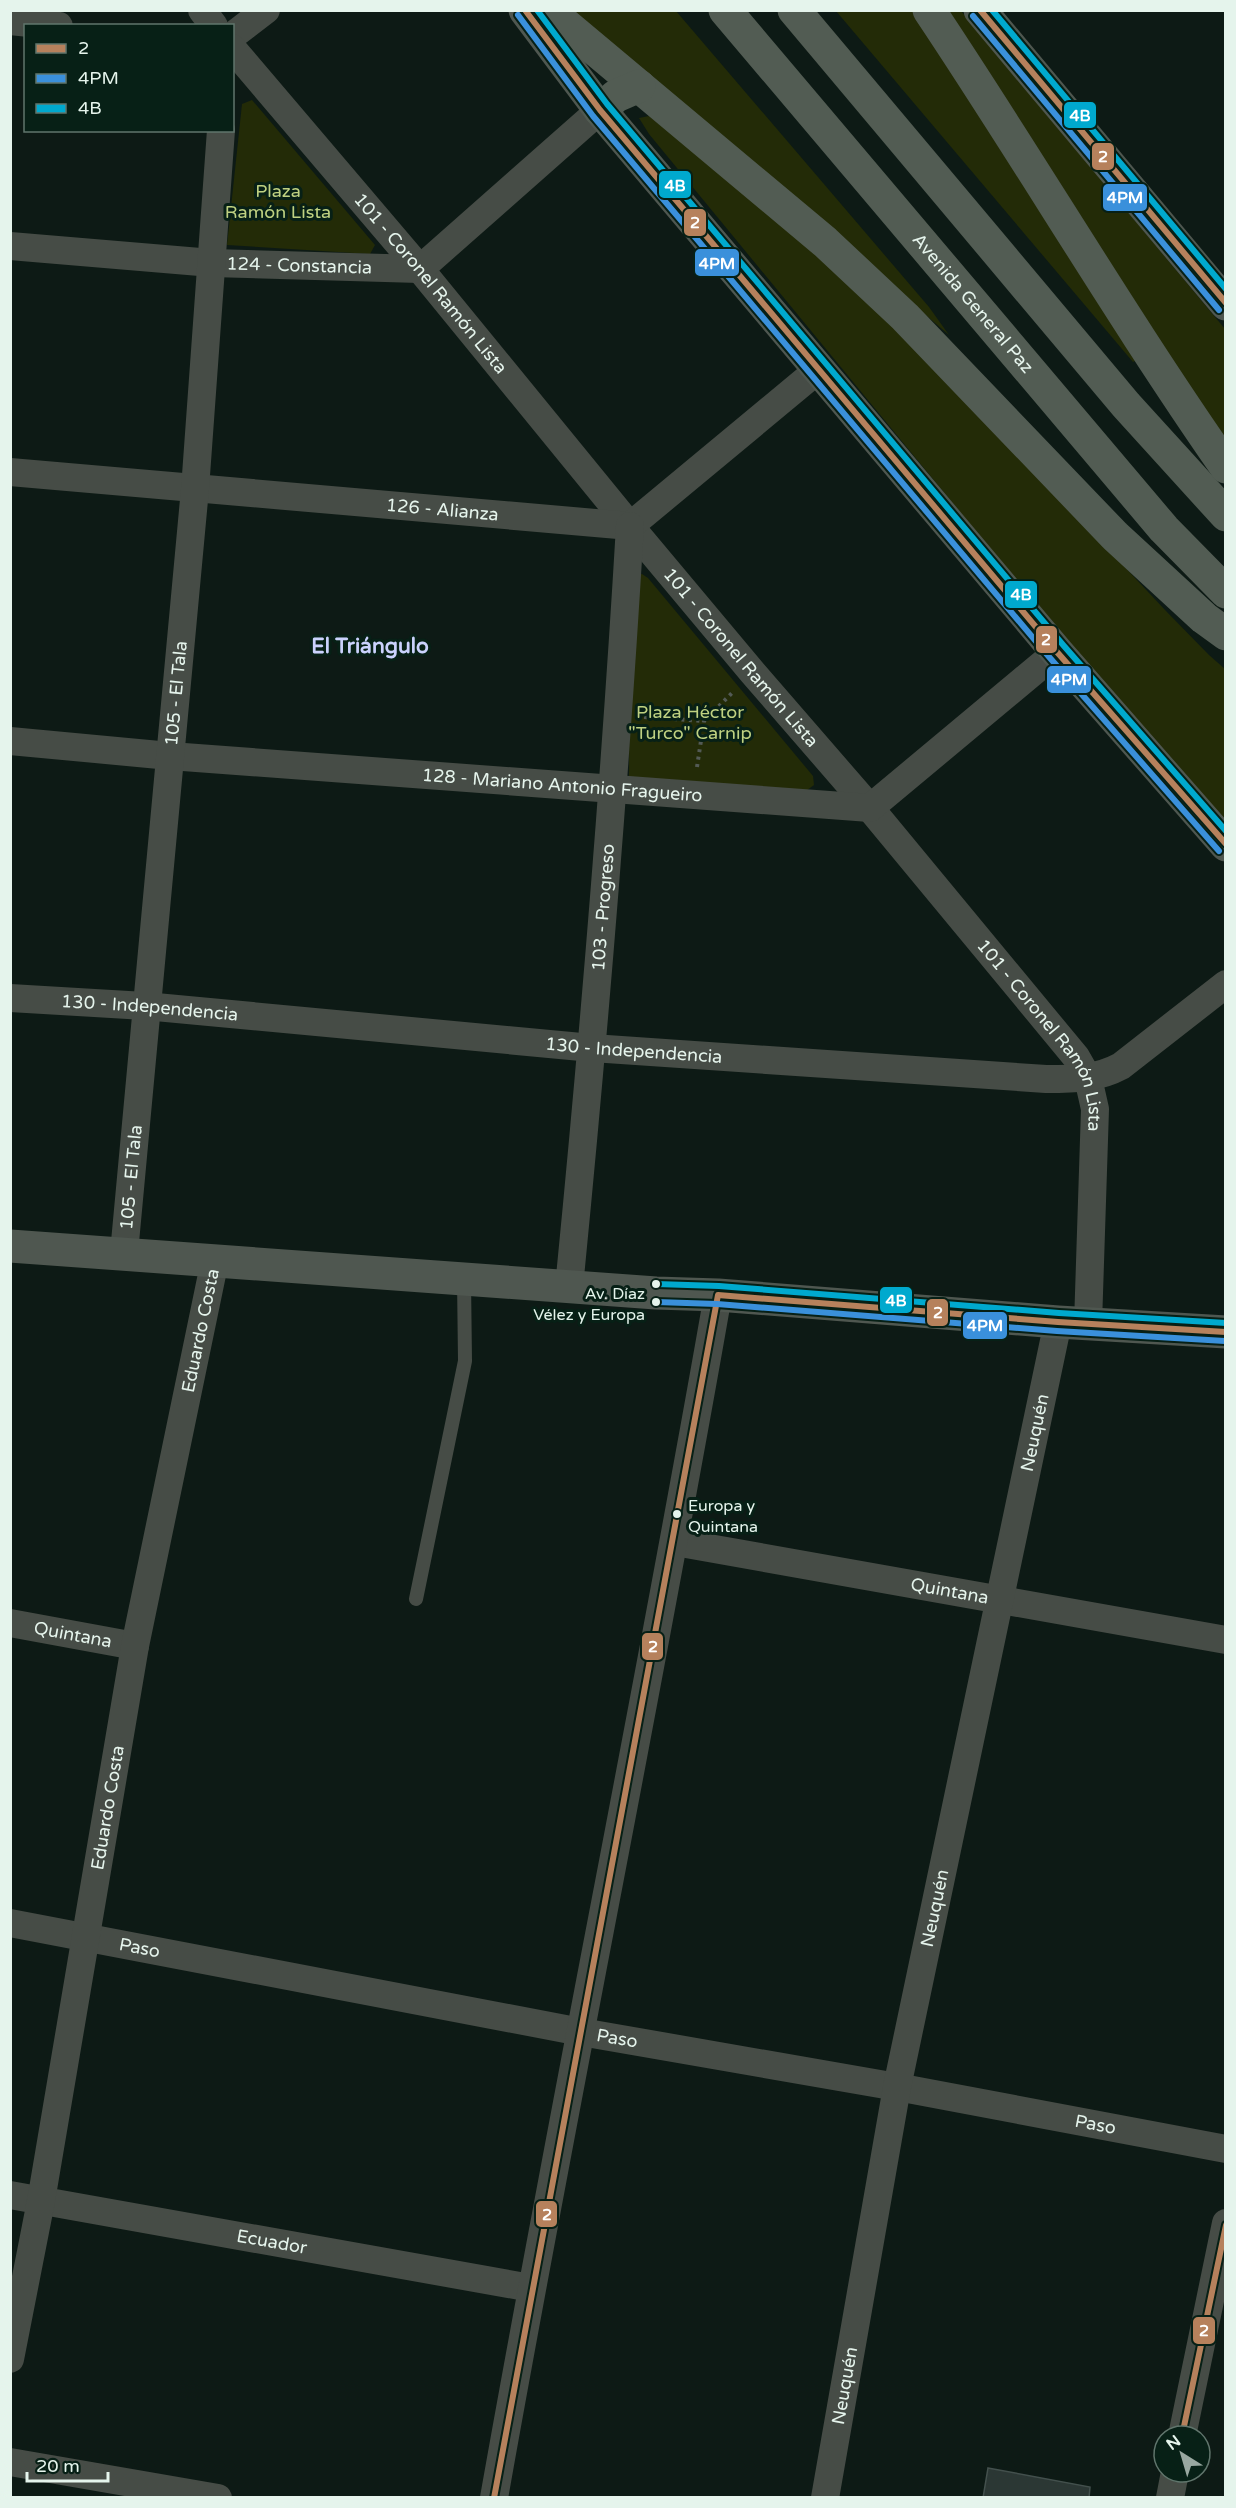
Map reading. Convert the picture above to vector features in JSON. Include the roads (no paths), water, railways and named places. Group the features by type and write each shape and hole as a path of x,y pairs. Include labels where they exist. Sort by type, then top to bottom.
{"highway":[{"path":"548,10 825,242 905,317 1115,536 1204,618 1226,634"},
{"name":"Avenida General Paz","path":"725,10 1164,529 1226,592"},
{"path":"794,10 1126,405 1226,515"},
{"path":"929,10 1122,315 1226,467"},
{"path":"600,110 616,96 639,86"}],"street":[{"path":"202,10 212,24"},
{"path":"234,34 266,10"},
{"path":"525,10 600,110 1057,652 1226,845"},
{"path":"980,10 1226,304"},
{"path":"10,21 39,24"},
{"name":"101 - Coronel Ramón Lista","path":"234,50 420,268 630,526 1059,1034 1088,1078 1095,1109 1073,1323"},
{"path":"420,268 600,110"},
{"name":"105 - El Tala","path":"124,1253 145,1006 195,489 220,132"},
{"name":"124 - Constancia","path":"10,246 212,263 420,268"},
{"path":"630,526 819,369"},
{"name":"126 - Alianza","path":"10,472 630,526"},
{"name":"103 - Progreso","path":"569,1287 614,788 630,526"},
{"path":"870,808 1057,652"},
{"name":"128 - Mariano Antonio Fragueiro","path":"10,741 170,756 870,808"},
{"name":"130 - Independencia","path":"10,998 145,1006 592,1048 1046,1079 1088,1078 1108,1073 1121,1066 1226,984"},
{"path":"10,1246 569,1287 718,1295 1073,1323 1226,1332"},
{"name":"Eduardo Costa","path":"10,2359 41,2201 135,1646 215,1260"},
{"path":"494,2498 531,2288 675,1542 718,1295"},
{"name":"Neuquén","path":"825,2498 897,2087 1001,1599 1073,1323"},
{"name":"Quintana","path":"675,1542 1226,1640"},
{"name":"Quintana","path":"10,1623 135,1646"},
{"name":"Paso","path":"10,1923 581,2032 897,2087 1226,2150"},
{"name":"Ecuador","path":"10,2195 531,2288"},
{"path":"1184,2424 1226,2223"},
{"path":"10,2462 218,2498"}],"lane":[{"path":"416,1599 465,1360 464,1279"}],"place":[{"name":"Av. Díaz Vélez y Europa","path":"656,1302"},
{"name":"Europa y Quintana","path":"677,1514"}],"district":[{"name":"El Triángulo","path":"370,646"}],"park label":[{"name":"Plaza Ramón Lista","path":"278,201"},
{"name":"Plaza Héctor \"Turco\" Carnip","path":"690,722"}]}
